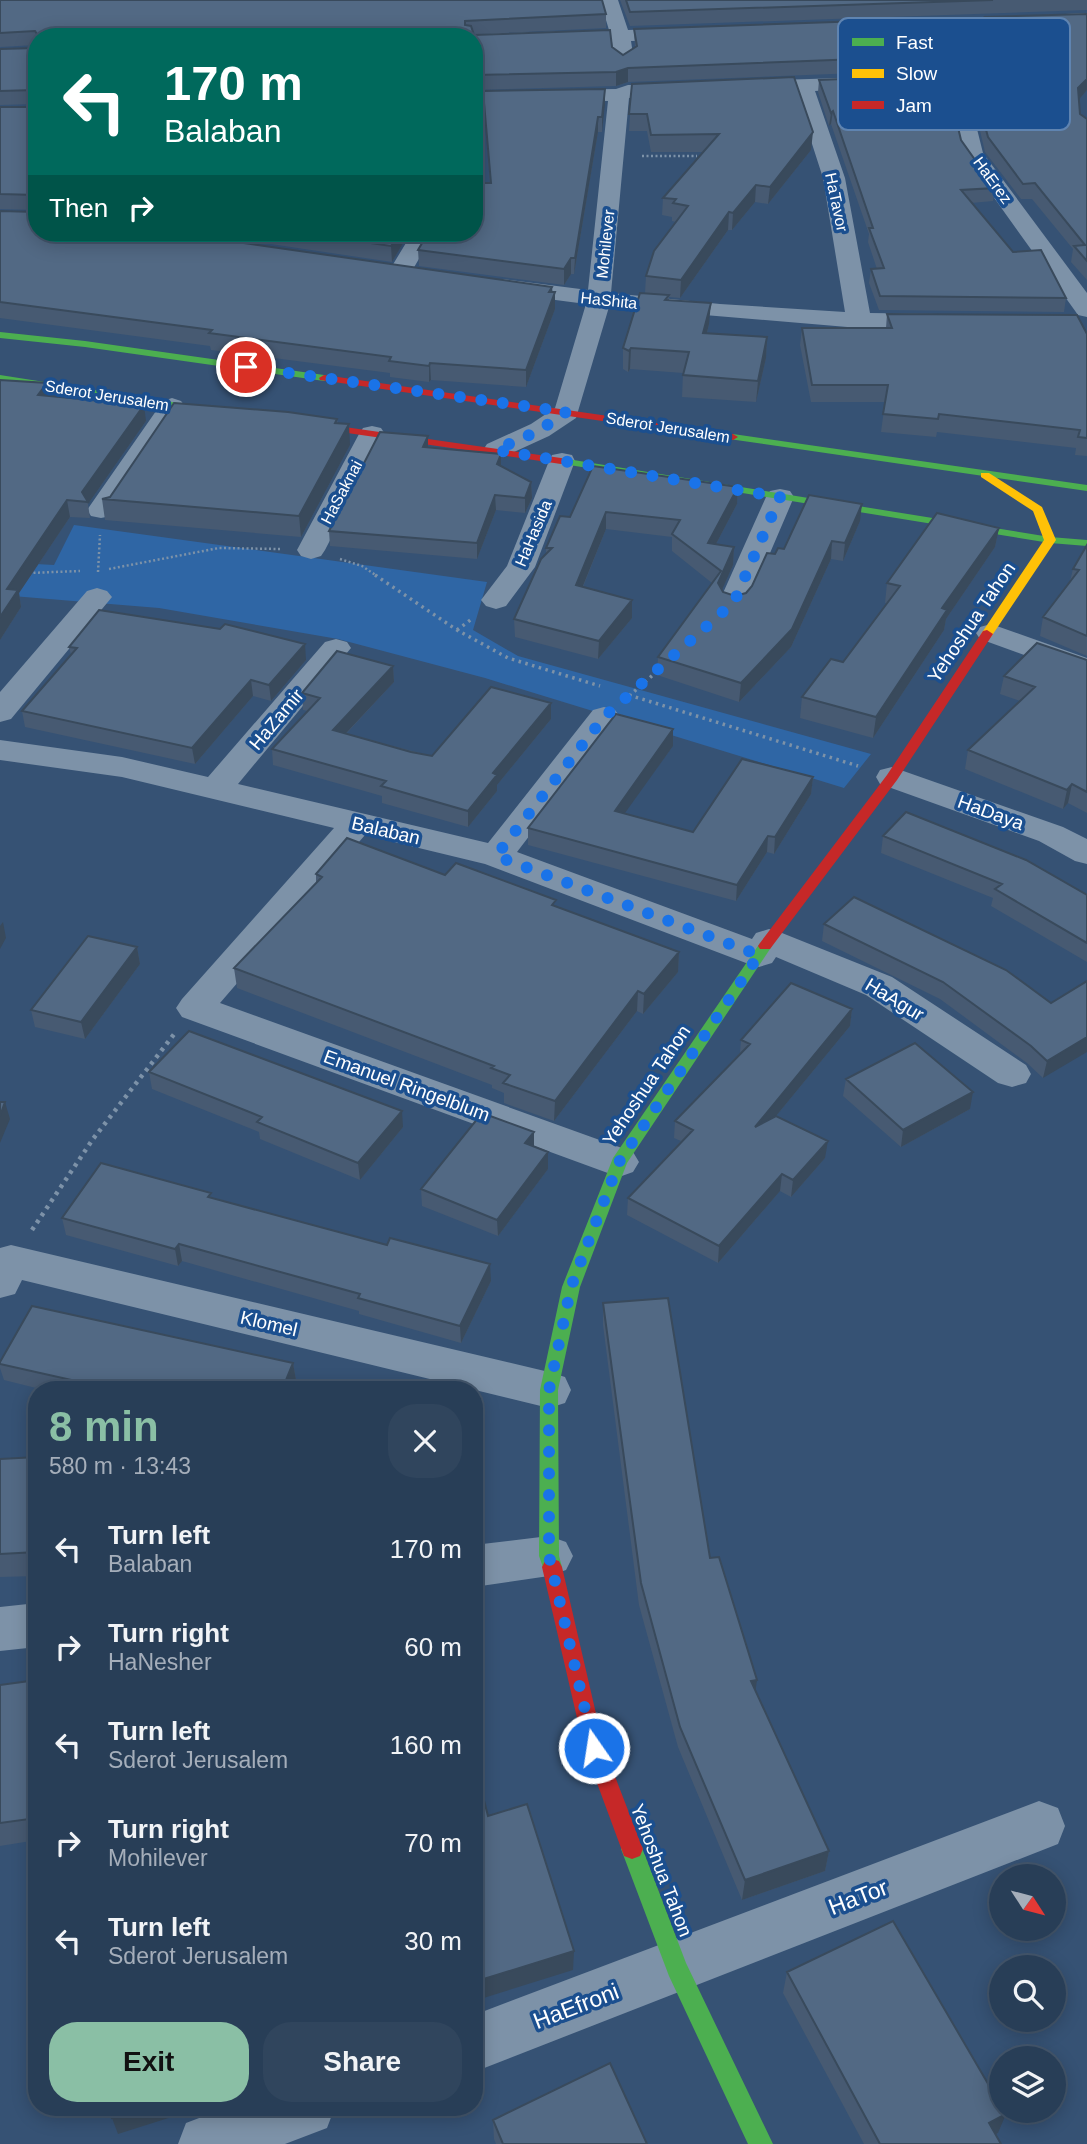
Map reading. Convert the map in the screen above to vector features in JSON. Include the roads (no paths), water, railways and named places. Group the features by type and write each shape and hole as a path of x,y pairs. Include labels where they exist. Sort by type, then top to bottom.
{"main road":[{"name":"Sderot Jerusalem","path":"0,335 85,344 1087,488"},
{"name":"Sderot Jerusalem","path":"0,378 239,415"},
{"path":"279,421 496,450 1050,540 1087,543"},
{"path":"985,475 1038,509 1050,540"},
{"name":"Yehoshua Tahon","path":"761,2144 677,1968 594,1748 549,1556 549,1390 571,1287 619,1162 764,948 892,777 991,633 1050,540"}],"street":[{"name":"Mohilever","path":"566,412 599,300 614,157 616,107 624,93 621,37 609,0"},
{"path":"483,40 706,33"},
{"path":"483,97 838,84"},
{"name":"HaTavor","path":"803,86 834,178 859,321"},
{"name":"HaErez","path":"967,130 973,153 1082,318"},
{"path":"401,271 417,242"},
{"path":"374,267 427,275"},
{"name":"HaShita","path":"480,283 599,300 859,321 967,321"},
{"path":"101,510 172,406"},
{"path":"496,450 540,430 566,412"},
{"name":"HaSaknai","path":"311,550 372,434"},
{"name":"HaHasida","path":"496,600 521,567 562,461"},
{"path":"734,602 780,497"},
{"path":"0,712 97,584"},
{"path":"991,633 1087,669"},
{"name":"HaZamir","path":"216,789 336,648"},
{"path":"496,856 609,699"},
{"name":"Balaban","path":"0,750 121,767 496,856 764,948"},
{"name":"HaDaya","path":"892,777 1051,834 1087,853"},
{"name":"Emanuel Ringelblum","path":"357,823 195,1007 619,1162"},
{"name":"HaAgur","path":"764,948 879,986 1013,1074"},
{"name":"Klomel","path":"6,1272 549,1390"},
{"path":"483,1565 549,1556"},
{"path":"0,1629 28,1626"},
{"name":"HaTor","path":"677,1968 1040,1826"},
{"name":"HaEfroni","path":"483,2041 677,1968"},
{"path":"207,2144 282,2116"}]}
